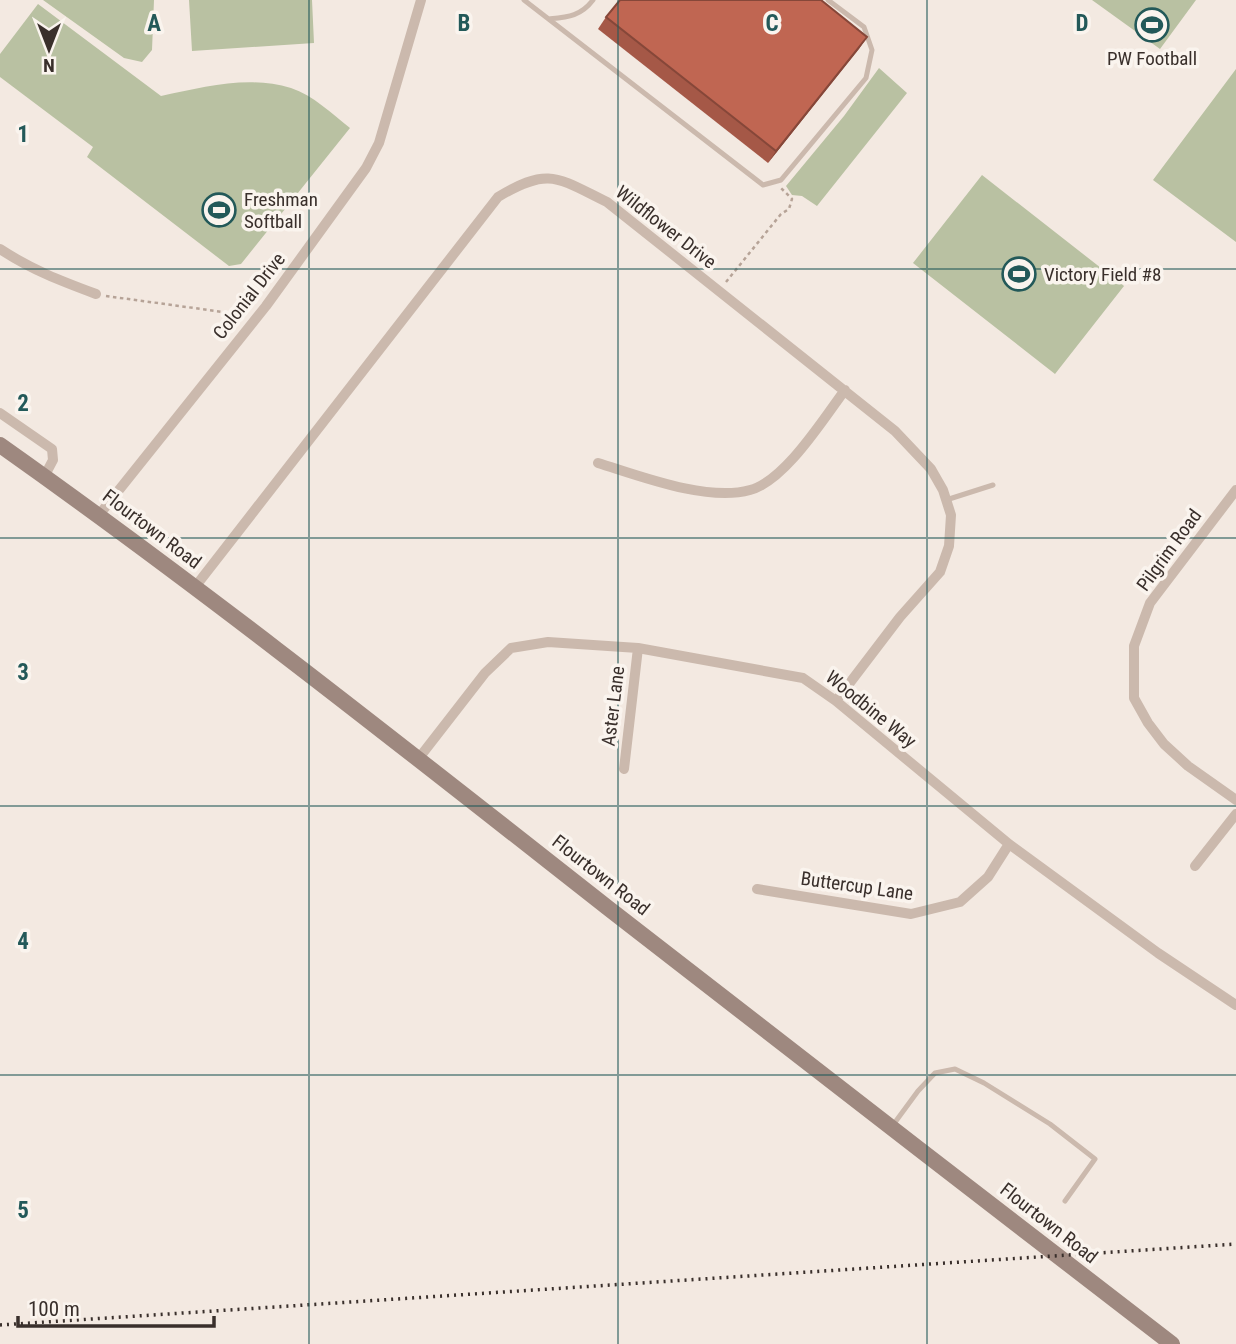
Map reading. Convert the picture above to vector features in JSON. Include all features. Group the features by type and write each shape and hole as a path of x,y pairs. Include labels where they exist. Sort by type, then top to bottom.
{"main road":[{"name":"Flourtown Road","path":"0,445 99,515 419,758 1172,1344"}],"street":[{"name":"Colonial Drive","path":"99,515 256,316 366,168 379,143 421,0"},
{"name":"Wildflower Drive","path":"195,587 498,197 519,184 541,177 563,180 607,202 895,431 931,468 951,515 949,545 940,572 900,617 836,701"},
{"path":"0,249 42,274 96,294"},
{"path":"598,463 679,488 721,492 751,490 775,476 802,449 845,390"},
{"path":"0,413 52,449 53,460 44,477"},
{"name":"Pilgrim Road","path":"1236,490 1150,603 1134,646 1134,698 1148,723 1164,744 1188,766 1236,800"},
{"name":"Woodbine Way","path":"419,758 485,673 510,648 548,642 638,648 803,678 836,701 1009,844 1158,953 1236,1005"},
{"name":"Aster Lane","path":"624,769 638,648"},
{"path":"1195,866 1236,814"},
{"name":"Buttercup Lane","path":"757,889 911,914 960,902 988,877 1009,844"}],"lane":[{"path":"524,0 762,185 782,180 866,78 872,50 863,27 828,0"},
{"path":"549,19 573,16 587,8 593,0"},
{"path":"946,499 993,485"},
{"path":"892,1127 935,1073 955,1069 984,1083 1050,1124 1095,1159 1065,1201"}],"path":[{"path":"719,290 781,214 789,209 792,199 781,187"},
{"path":"96,294 256,316"}],"green space":[{"path":"43,0 154,0 152,50 142,62 124,58"},
{"path":"189,0 312,0 314,43 192,51"},
{"name":"PW Football","path":"1092,0 1196,0 1160,49"},
{"name":"Freshman Softball","path":"38,4 161,96 242,82 275,84 307,95 350,128 241,264 229,266 87,157 93,147 0,77 0,54"},
{"path":"879,68 907,93 817,206 802,196 792,195 786,186 844,116"},
{"path":"1236,69 1236,242 1153,180"},
{"name":"Victory Field #8","path":"982,175 1124,286 1055,374 913,263"}],"building":[{"path":"620,0 821,0 867,37 776,151 606,17"}],"railway":[{"path":"0,1325 1236,1244"}],"place":[{"name":"PW Football","path":"1152,25"},
{"name":"Freshman Softball","path":"219,210"},
{"name":"Victory Field #8","path":"1019,274"}]}
